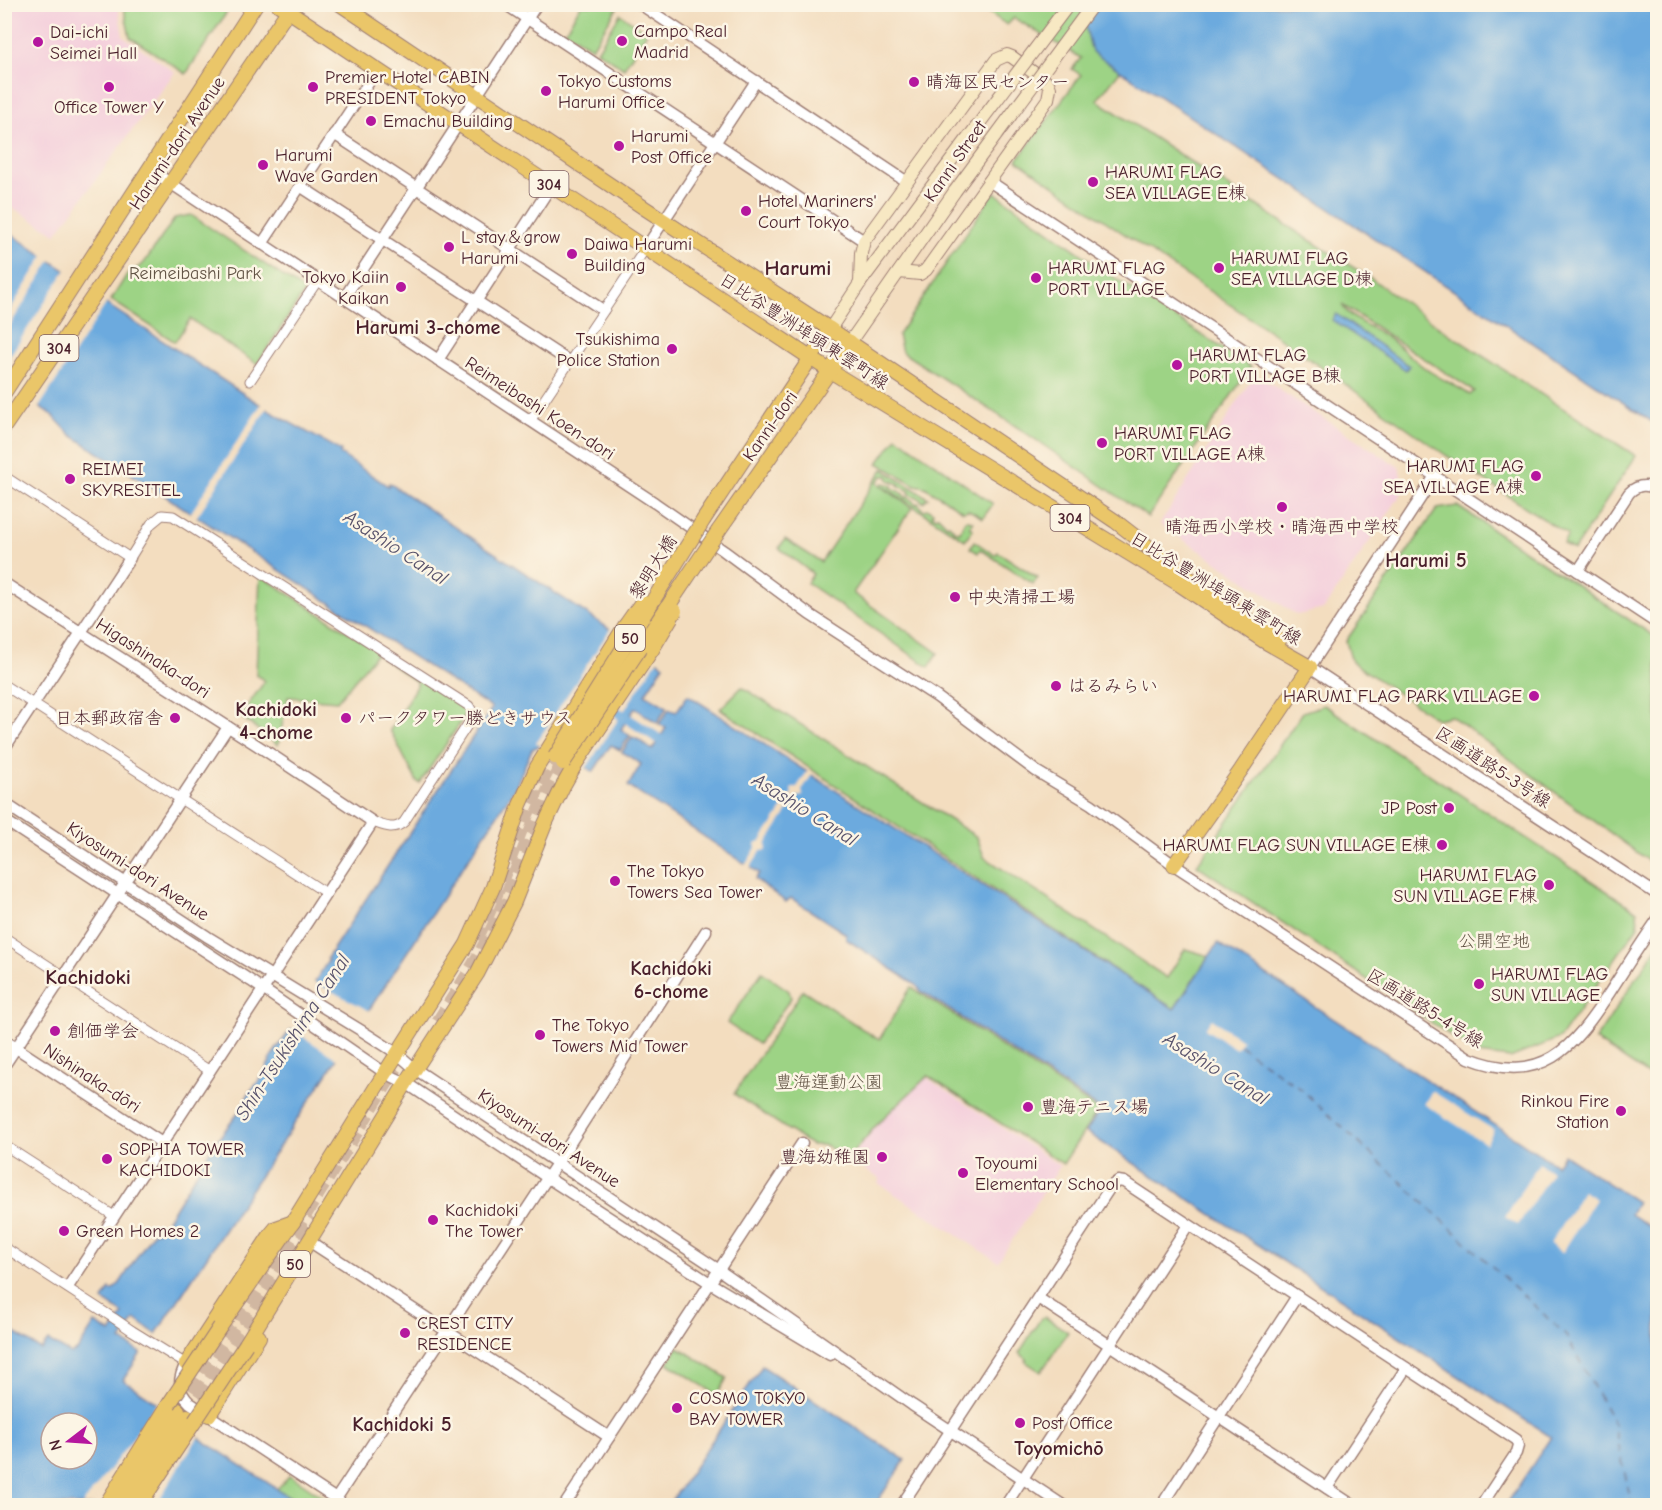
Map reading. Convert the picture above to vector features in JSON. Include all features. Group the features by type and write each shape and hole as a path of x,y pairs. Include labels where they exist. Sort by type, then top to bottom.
{"main road":[{"name":"Harumi-dori Avenue","path":"5,392 256,4"},
{"name":"日比谷豊洲埠頭東雲町線","path":"340,4 850,342 1115,521 1186,576 1268,633 1310,667"},
{"name":"Kanni Street","path":"830,329 860,283 1069,4"},
{"name":"Kanni Street","path":"850,342 955,191 1093,4"},
{"name":"Harumi-dori Avenue","path":"4,427 171,184 286,7"},
{"name":"日比谷豊洲埠頭東雲町線","path":"286,7 809,358 1179,584 1264,641 1310,667"},
{"path":"860,283 861,253 864,242 996,60 1006,55 1012,57 1048,83 1050,93 1048,99 926,270 920,274 899,272"},
{"name":"Kanni-dori","path":"704,519 830,329"},
{"name":"Kanni-dori","path":"719,530 850,342"},
{"path":"1074,494 1110,525 1105,539"},
{"name":"黎明大橋","path":"704,519 559,760 719,530"},
{"name":"50","path":"105,1506 220,1327 293,1222 472,934 500,870 520,805 547,748 625,626 704,519"},
{"name":"50","path":"139,1506 246,1344 406,1083 477,974 522,884 545,824 563,786 653,648 719,530"},
{"name":"日比谷豊洲埠頭東雲町線","path":"1174,865 1310,667"},
{"path":"472,934 482,933 493,946"},
{"path":"368,1101 382,1103 387,1114"},
{"path":"209,1415 262,1332 332,1212 345,1184"},
{"path":"186,1364 271,1234 276,1228 293,1222"},
{"path":"114,1506 183,1413 129,1506"}],"street":[{"path":"505,4 864,242"},
{"path":"344,298 537,4"},
{"path":"640,4 907,182"},
{"path":"262,244 377,70"},
{"path":"530,421 756,81"},
{"path":"334,134 603,310"},
{"name":"Reimeibashi Koen-dori","path":"149,169 704,537 809,614 937,697 1008,751 1091,804 1174,865"},
{"path":"988,181 1658,624"},
{"path":"300,186 570,362"},
{"path":"438,360 551,186"},
{"path":"250,381 318,280"},
{"path":"4,476 130,558"},
{"path":"1310,667 1435,476"},
{"path":"1578,571 1633,489 1643,485 1658,490"},
{"path":"4,750 152,524 162,515 173,516 469,706 472,711 470,721 404,822 399,827 391,828 373,822 68,1287"},
{"name":"Higashinaka-dori","path":"4,583 373,822"},
{"name":"区画道路5-3号線","path":"1310,667 1658,895"},
{"path":"4,686 326,893"},
{"path":"4,1066 228,727"},
{"name":"Kiyosumi-dori Avenue","path":"4,803 208,937 362,1030 398,1054 415,1070 719,1270 912,1405"},
{"name":"Kiyosumi-dori Avenue","path":"4,820 710,1283 912,1405"},
{"name":"区画道路5-4号線","path":"1174,865 1469,1058 1509,1068 1532,1065 1554,1057 1565,1050 1588,1025 1658,919"},
{"path":"336,1498 558,1163 706,931"},
{"path":"4,937 210,1071"},
{"name":"Nishinaka-dōri","path":"4,1040 162,1143"},
{"path":"564,1506 802,1143"},
{"path":"4,1145 114,1216"},
{"path":"901,1506 1111,1186 1116,1182 1124,1182 1517,1443 1516,1453 1481,1506"},
{"path":"1005,1506 1188,1225"},
{"path":"312,1243 609,1437"},
{"path":"4,1247 186,1364 180,1375 181,1391 190,1402 347,1506"},
{"path":"1161,1506 1298,1296"},
{"path":"1038,1298 1354,1506"},
{"path":"1327,1488 1406,1368"},
{"path":"912,1405 1064,1506"}],"shaded area":[{"path":"4,5 120,5 118,8 123,36 175,72 56,234 5,203"},
{"name":"晴海西小学校・晴海西中学校","path":"1255,374 1399,467 1404,490 1324,609 1297,615 1160,524"},
{"name":"Toyoumi Elementary School","path":"927,1078 1060,1166 998,1262 878,1183 880,1179 854,1163 853,1155 881,1121"}],"green space":[{"path":"231,4 231,6 186,74 130,37 124,9 127,5"},
{"path":"581,5 619,5 592,48 565,31"},
{"path":"978,5 1080,5 1120,71 1097,100 1372,279 1446,332 1636,456 1574,550 1563,544 1568,535 1447,456 1271,332 1017,160 1081,75 1072,69 1081,58 1014,18 1007,25","holes":["1342,305 1474,391 1470,395 1431,373 1388,338 1355,318"]},
{"name":"Campo Real Madrid","path":"620,14 647,32 624,68 597,51"},
{"path":"994,192 1121,282 1251,367 1148,517 902,352 898,335"},
{"name":"Reimeibashi Park","path":"191,215 305,291 257,364 190,319 175,342 111,300 126,276 144,263 175,218"},
{"path":"897,437 993,504 983,518 969,510 963,511 925,487 915,485 878,463"},
{"path":"883,469 928,498 923,502 909,493 910,491 889,480 888,476 882,476 877,483 912,508 853,593 938,653 929,667 807,583 813,574 779,548 785,539 821,562"},
{"path":"883,483 892,485 891,487 906,498 908,496 916,504 918,503 923,510 928,509 933,512 932,515 938,516 955,531 960,532 965,520 973,522 969,527 973,529 965,540 881,485"},
{"path":"1457,506 1657,638 1657,867 1451,716 1437,719 1352,662 1346,641 1437,509"},
{"path":"974,541 995,555 998,552 1038,578 1033,584 980,549 978,553 970,548"},
{"path":"260,575 469,710 420,783 417,782 390,730 418,683 376,654 337,701 288,697 278,745 240,716 265,681 256,675"},
{"path":"742,687 977,837 984,857 1167,978 1185,949 1209,956 1174,1009 720,709"},
{"name":"公開空地","path":"1324,705 1637,911 1638,926 1560,1038 1510,1058 1478,1054 1197,865 1303,712"},
{"path":"1657,947 1657,1081 1595,1040"},
{"path":"762,972 789,991 791,998 758,1044 727,1023"},
{"name":"豊海運動公園","path":"911,987 1098,1110 1063,1164 928,1076 880,1121 852,1154 853,1162 825,1145 811,1145 734,1094 803,990 879,1040"},
{"path":"1045,1317 1068,1332 1041,1372 1026,1362 1027,1359 1019,1353 1041,1318"},
{"path":"678,1347 727,1378 717,1395 668,1363"},
{"path":"290,1475 335,1505 302,1505 277,1489"}],"water":[{"path":"1080,5 1657,5 1657,425 1092,52"},
{"name":"Shin-Tsukishima Canal","path":"5,230 66,271 63,275 85,290 273,413 341,451 340,454 388,486 389,483 664,665 645,694 667,707 657,723 635,708 621,729 630,736 620,750 611,745 593,772 549,741 532,749 515,788 156,1334 135,1319 121,1340 141,1353 123,1380 169,1411 170,1419 302,1505 5,1505 4,1326 41,1350 48,1341 71,1354 77,1351 95,1323 111,1333 123,1314 103,1300 110,1289 112,1291 120,1283 153,1232 158,1231 167,1220 213,1146 242,1108 249,1093 263,1076 273,1054 299,1018 305,997 328,961 327,958 492,708 71,435 52,415 5,383"},
{"path":"1336,314 1409,366 1406,370 1332,320"},
{"path":"688,695 1174,1009 1218,943 1556,1165 1564,1154 1637,1202 1630,1214 1657,1232 1657,1505 1506,1505 1551,1437 1086,1132 1100,1109 921,991 915,984 846,939 846,934 791,898 786,902 755,879 759,873 628,786 641,764 622,752 632,737 652,750 666,728 659,724 669,709 676,712"},
{"path":"762,1366 905,1460 875,1505 669,1505"}],"pier":[{"path":"45,254 52,259 5,333 5,318"},
{"path":"67,268 69,271 67,275 108,301 38,409 4,386 5,363"},
{"path":"262,403 268,407 196,518 190,514"},
{"path":"611,628 658,659 585,770 549,744 543,747 536,743"},
{"path":"809,769 813,773 802,790 803,796 797,797 766,844 767,850 761,851 749,870 744,867 756,848 755,843 761,841 792,794 791,789 797,787"},
{"path":"312,981 372,1012 340,1061 288,1027 296,1017 302,996"},
{"path":"1212,1019 1242,1040 1236,1049 1205,1029"},
{"path":"1432,1091 1494,1130 1486,1144 1424,1104"},
{"path":"1539,1163 1552,1172 1518,1225 1505,1217"},
{"path":"1583,1191 1596,1199 1562,1253 1550,1244"},
{"path":"159,1400 171,1409 172,1416 200,1435 156,1506 82,1505 128,1445"}],"waterway":[{"name":"Asashio Canal","path":"617,712 670,746"}],"ferry route":[{"path":"1239,1045 1302,1090 1565,1334 1614,1424 1632,1506"}],"tunnel":[{"path":"476,939 523,825 555,757"},
{"path":"438,1022 483,949 504,903 543,802 563,763"},
{"path":"179,1408 273,1266 396,1068"},
{"path":"188,1415 315,1219"}],"place":[{"name":"Campo Real Madrid","path":"622,41"},
{"name":"Dai-ichi Seimei Hall","path":"38,42"},
{"name":"晴海区民センター","path":"914,82"},
{"name":"Office Tower Y","path":"109,87"},
{"name":"Premier Hotel CABIN PRESIDENT Tokyo","path":"313,87"},
{"name":"Tokyo Customs Harumi Office","path":"546,91"},
{"name":"Emachu Building","path":"371,121"},
{"name":"Harumi Post Office","path":"619,146"},
{"name":"Harumi Wave Garden","path":"263,165"},
{"name":"HARUMI FLAG SEA VILLAGE E棟","path":"1093,182"},
{"name":"Hotel Mariners' Court Tokyo","path":"746,211"},
{"name":"L stay＆grow Harumi","path":"449,247"},
{"name":"Daiwa Harumi Building","path":"572,254"},
{"name":"HARUMI FLAG SEA VILLAGE D棟","path":"1219,268"},
{"name":"HARUMI FLAG PORT VILLAGE","path":"1036,278"},
{"name":"Tokyo Kaiin Kaikan","path":"401,287"},
{"name":"Tsukishima Police Station","path":"672,349"},
{"name":"HARUMI FLAG PORT VILLAGE B棟","path":"1177,365"},
{"name":"HARUMI FLAG PORT VILLAGE A棟","path":"1102,443"},
{"name":"HARUMI FLAG SEA VILLAGE A棟","path":"1536,476"},
{"name":"REIMEI SKYRESITEL","path":"70,479"},
{"name":"晴海西小学校・晴海西中学校","path":"1282,507"},
{"name":"中央清掃工場","path":"955,597"},
{"name":"はるみらい","path":"1056,686"},
{"name":"HARUMI FLAG PARK VILLAGE","path":"1534,696"},
{"name":"日本郵政宿舎","path":"175,718"},
{"name":"パークタワー勝どきサウス","path":"346,718"},
{"name":"JP Post","path":"1449,808"},
{"name":"HARUMI FLAG SUN VILLAGE E棟","path":"1442,845"},
{"name":"The Tokyo Towers Sea Tower","path":"615,881"},
{"name":"HARUMI FLAG SUN VILLAGE F棟","path":"1549,885"},
{"name":"HARUMI FLAG SUN VILLAGE","path":"1479,984"},
{"name":"創価学会","path":"55,1031"},
{"name":"The Tokyo Towers Mid Tower","path":"540,1035"},
{"name":"豊海テニス場","path":"1028,1107"},
{"name":"Rinkou Fire Station","path":"1621,1111"},
{"name":"豊海幼稚園","path":"882,1157"},
{"name":"SOPHIA TOWER KACHIDOKI","path":"107,1159"},
{"name":"Toyoumi Elementary School","path":"963,1173"},
{"name":"Kachidoki The Tower","path":"433,1220"},
{"name":"Green Homes 2","path":"64,1231"},
{"name":"CREST CITY RESIDENCE","path":"405,1333"},
{"name":"COSMO TOKYO BAY TOWER","path":"677,1408"},
{"name":"Post Office","path":"1020,1423"}],"district":[{"name":"Harumi","path":"798,268"},
{"name":"Harumi 3-chome","path":"428,327"},
{"name":"Harumi 5","path":"1426,560"},
{"name":"Kachidoki 4-chome","path":"276,720"},
{"name":"Kachidoki","path":"88,977"},
{"name":"Kachidoki 6-chome","path":"671,980"},
{"name":"Kachidoki 5","path":"402,1424"},
{"name":"Toyomichō","path":"1059,1448"}]}
